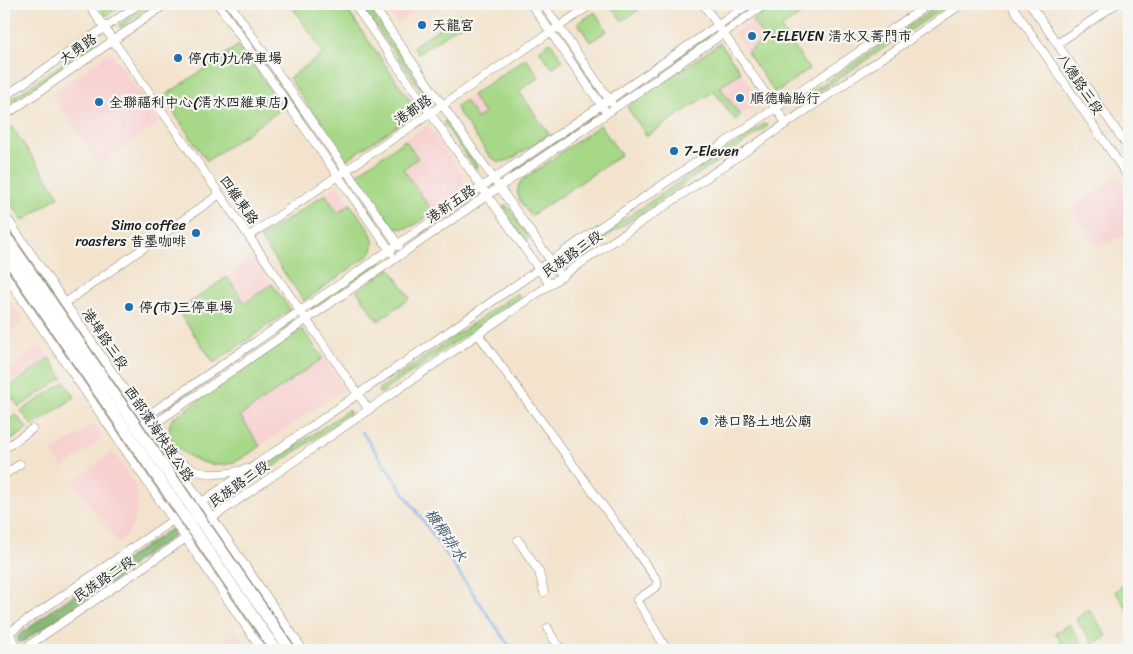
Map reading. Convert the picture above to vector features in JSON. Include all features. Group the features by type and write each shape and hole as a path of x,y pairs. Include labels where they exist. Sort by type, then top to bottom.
{"highway":[{"name":"西部濱海快速公路","path":"4,234 290,650"},
{"name":"西部濱海快速公路","path":"4,253 276,650"}],"street":[{"name":"四維東路","path":"88,4 369,410"},
{"name":"大勇路","path":"4,97 139,4"},
{"name":"大勇路","path":"4,116 166,4"},
{"path":"218,4 395,258"},
{"path":"230,4 403,252"},
{"path":"354,4 550,285"},
{"path":"372,4 562,277"},
{"path":"531,4 607,113"},
{"path":"543,4 616,108"},
{"name":"港都路","path":"249,236 592,4"},
{"path":"703,4 786,123"},
{"name":"港新五路","path":"144,418 748,4"},
{"name":"港新五路","path":"150,426 766,4"},
{"name":"民族路三段","path":"173,520 202,502 539,269 928,4"},
{"name":"民族路三段","path":"199,528 478,334 962,4"},
{"name":"八德路三段","path":"1011,4 1129,178"},
{"name":"八德路三段","path":"1030,4 1129,149"},
{"path":"1057,44 1116,4"},
{"path":"65,303 220,194"},
{"name":"港埠路三段","path":"4,214 302,650"},
{"path":"4,273 261,648"},
{"path":"478,334 657,580 657,586 637,600 667,650"},
{"path":"4,448 32,429"},
{"path":"167,452 189,468 208,474 227,474 252,467"},
{"path":"4,475 20,464"},
{"name":"民族路二段","path":"6,634 173,520"},
{"name":"民族路二段","path":"22,650 199,528"},
{"path":"518,540 539,572 544,592"},
{"path":"548,628 550,635 561,650"},
{"path":"6,634 8,650"},
{"path":"6,634 18,650"}],"shaded area":[{"path":"383,4 426,4 397,23"},
{"path":"752,21 765,39 747,52 734,33"},
{"path":"111,52 160,122 100,164 51,94"},
{"name":"順德輪胎行","path":"741,72 761,102 740,116 719,87"},
{"path":"472,95 484,114 477,118 465,100"},
{"path":"427,125 462,175 464,181 462,190 458,194 433,212 403,169 418,158 405,140"},
{"path":"1118,176 1129,193 1129,233 1096,248 1072,208"},
{"path":"338,186 350,204 338,213 325,195"},
{"path":"254,258 272,284 245,303 227,277"},
{"path":"4,294 24,322 4,337"},
{"path":"41,346 49,358 6,390 4,387 4,372"},
{"path":"323,358 344,389 260,446 240,416"},
{"path":"94,424 103,438 63,468 52,452"},
{"path":"113,452 133,481 138,496 134,523 128,533 118,543 73,482"},
{"path":"237,632 249,650 214,650"}],"green space":[{"path":"98,4 123,4 106,16"},
{"path":"150,4 156,4 122,27 119,26 120,24"},
{"path":"223,4 225,4 334,162"},
{"path":"300,4 343,4 418,112 346,160 289,78 324,53 293,8"},
{"path":"360,4 366,4 429,95 428,98 426,97"},
{"path":"610,4 647,4 622,21"},
{"path":"777,4 809,4 812,7 781,28 809,69 775,93 747,52 765,39 752,21"},
{"path":"941,4 949,4 798,106 795,106 795,103"},
{"path":"595,12 607,31 590,42 578,23"},
{"path":"461,14 466,21 418,54 413,46"},
{"path":"708,36 709,38 626,96 624,95"},
{"path":"564,40 599,90 598,91 562,41"},
{"path":"95,41 98,42 97,44 4,108 4,104"},
{"path":"550,42 563,60 552,68 539,50"},
{"path":"720,43 741,72 720,87 740,116 735,120 714,91 647,136 627,107"},
{"path":"239,45 283,108 207,161 163,97"},
{"path":"526,58 539,77 519,91 549,134 510,160 499,162 490,157 455,107 465,100 477,118 484,114 472,95"},
{"path":"592,116 593,118 514,171"},
{"path":"445,120 477,164 477,168 474,167 444,124"},
{"path":"9,123 59,196 23,221 4,194 4,126"},
{"path":"764,124 767,127 583,253 581,249"},
{"path":"600,125 621,155 531,216 518,195 521,181"},
{"path":"405,140 418,158 403,169 433,212 418,223 402,228 391,224 356,174"},
{"path":"350,183 386,235 384,235 349,185"},
{"path":"325,194 338,213 350,204 369,229 373,243 372,250 368,256 304,301 260,238"},
{"path":"466,202 466,204 411,240 411,239"},
{"path":"504,206 507,206 529,238 525,241 503,209"},
{"path":"380,261 381,263 311,310 311,308"},
{"path":"390,268 410,298 378,321 357,291"},
{"path":"227,277 245,303 272,284 290,310 214,363 178,311"},
{"path":"517,293 520,297 381,393 378,392 379,389"},
{"path":"293,320 295,322 163,411 164,410"},
{"path":"302,329 323,358 240,416 260,446 237,461 222,465 203,462 182,452 170,436 169,427 173,418"},
{"path":"49,358 63,378 19,407 6,390"},
{"path":"65,382 75,397 33,426 21,411"},
{"path":"347,411 350,411 349,415 221,503 219,499"},
{"path":"16,415 28,429 4,445 4,423"},
{"path":"173,529 175,531 174,536 138,560 116,580 22,642 17,642 18,636 52,610"},
{"path":"1129,581 1129,612 1115,591"},
{"path":"1089,609 1107,636 1094,645 1076,619"},
{"path":"1069,624 1086,650 1067,650 1055,633"}],"waterway":[{"name":"槺榔排水","path":"362,432 512,650"}],"place":[{"name":"天龍宮","path":"422,25"},
{"name":"7-ELEVEN 清水又菁門市","path":"752,36"},
{"name":"停(市)九停車場","path":"178,58"},
{"name":"順德輪胎行","path":"740,98"},
{"name":"全聯福利中心(清水四維東店)","path":"99,102"},
{"name":"7-Eleven","path":"674,151"},
{"name":"Simo coffee roasters 昔墨咖啡","path":"196,233"},
{"name":"停(市)三停車場","path":"129,307"},
{"name":"港口路土地公廟","path":"704,421"}]}
